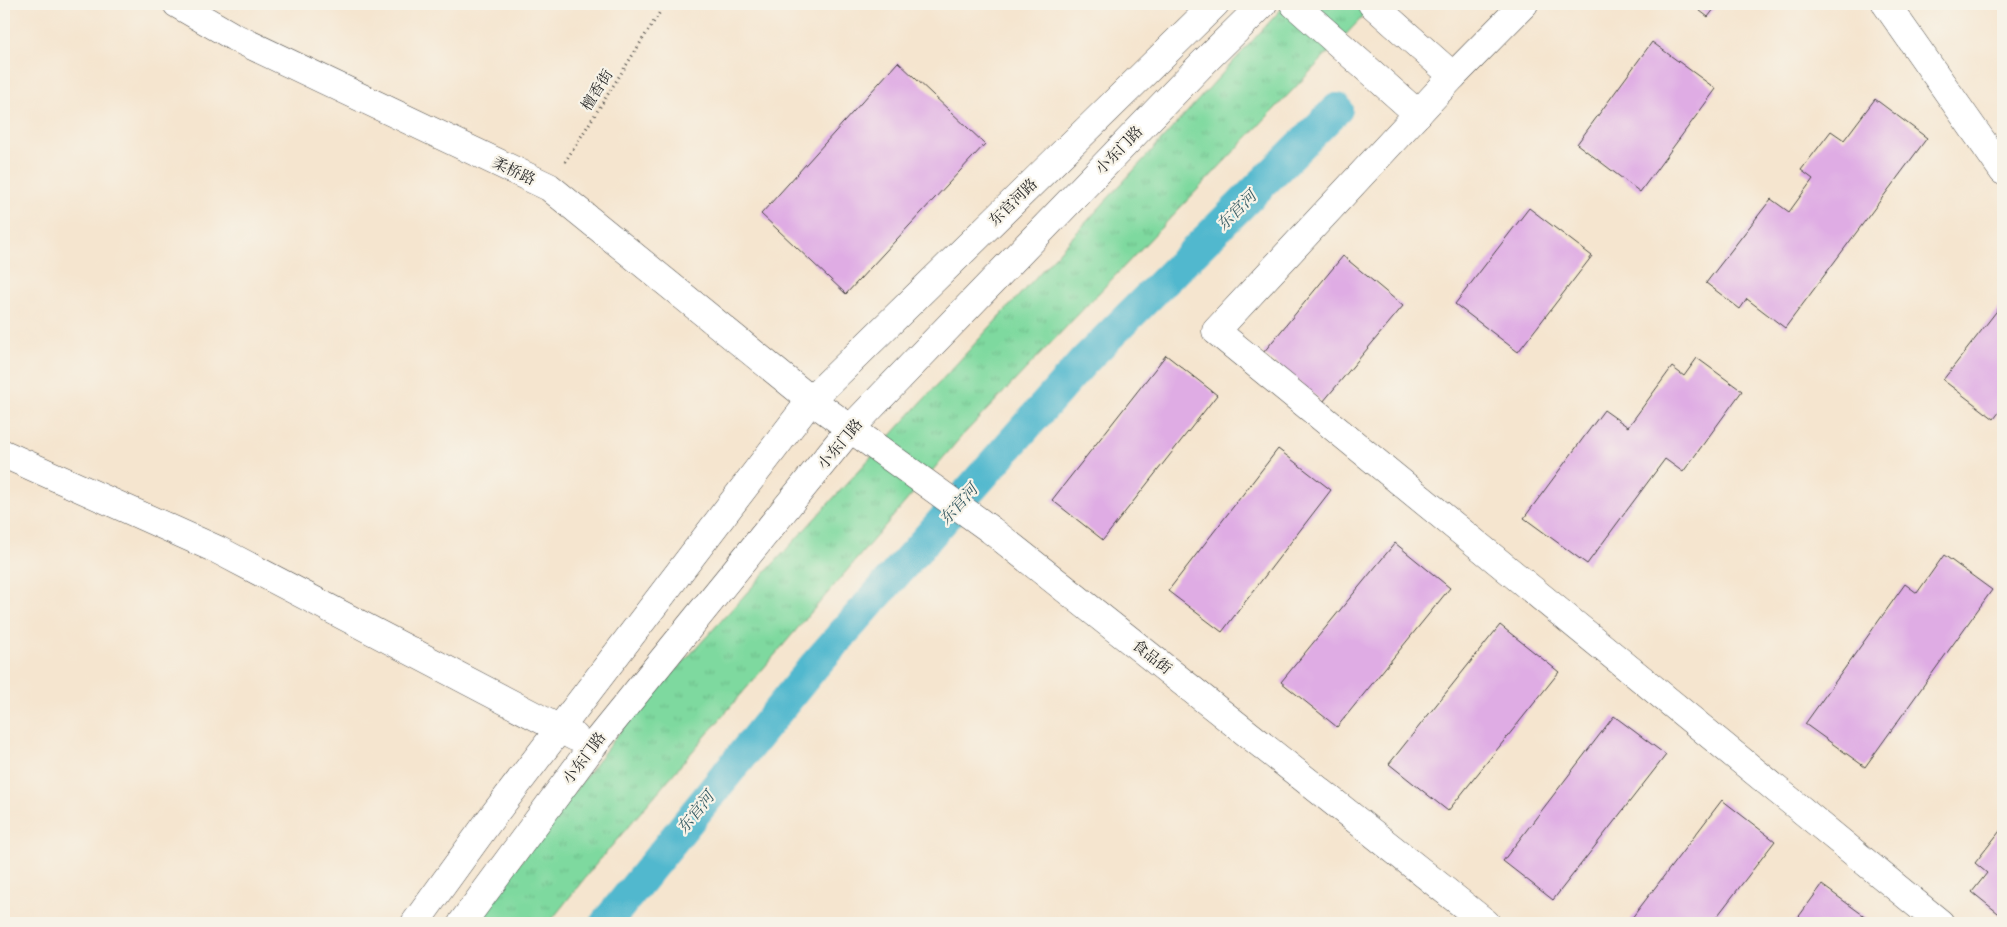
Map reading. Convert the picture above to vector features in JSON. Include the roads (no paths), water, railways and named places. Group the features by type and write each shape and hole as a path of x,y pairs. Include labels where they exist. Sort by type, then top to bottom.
{"street":[{"name":"柔桥路","path":"177,4 234,37 549,188 811,400"},
{"name":"东官河路","path":"811,400 1215,4"},
{"name":"小东门路","path":"462,923 592,747 850,429 1196,70 1263,4"},
{"path":"1294,4 1418,114"},
{"path":"1372,4 1452,76"},
{"path":"1524,4 1452,76 1216,331 1940,923"},
{"path":"1886,4 2003,170"},
{"name":"食品街","path":"811,400 980,522 1486,923"},
{"path":"415,923 489,821 811,400"},
{"path":"4,454 218,550 561,728 592,747"}],"waterway":[{"name":"东官河","path":"606,923 814,666 1084,361 1337,109"}]}
